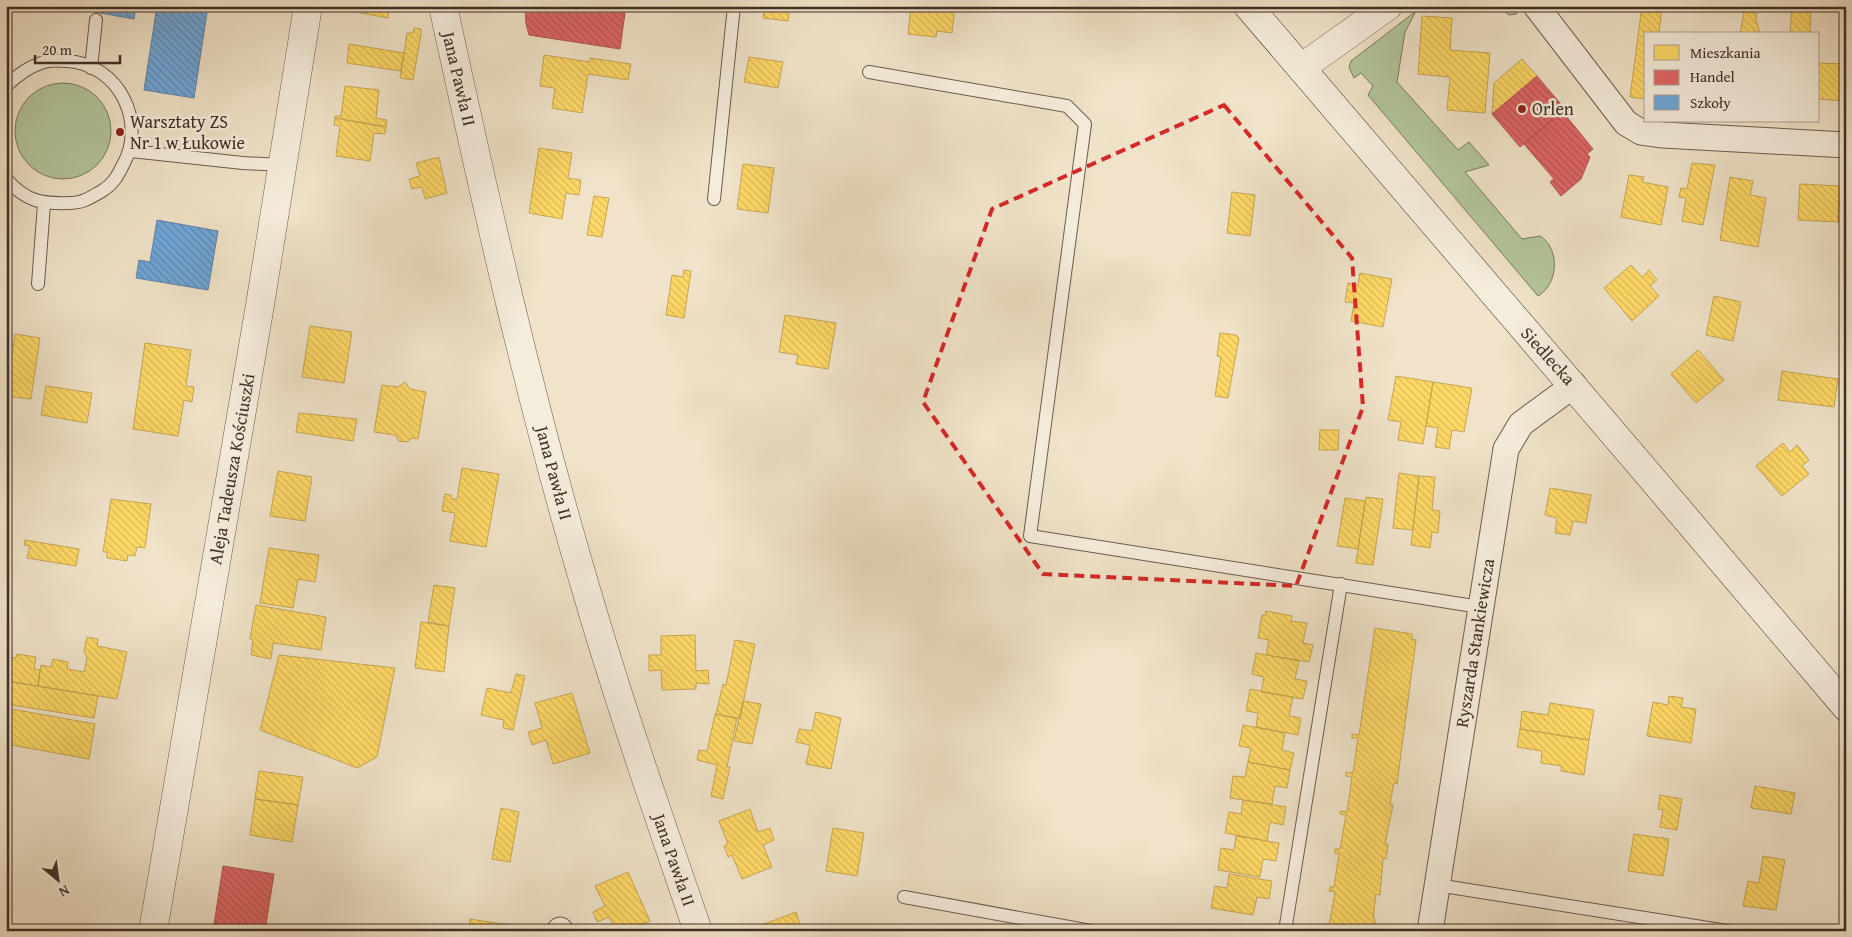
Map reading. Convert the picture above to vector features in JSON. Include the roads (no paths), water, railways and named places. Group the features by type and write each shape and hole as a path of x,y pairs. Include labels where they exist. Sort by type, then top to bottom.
{"street":[{"name":"Aleja Tadeusza Kościuszki","path":"153,931 308,6"},
{"name":"Jana Pawła II","path":"442,6 500,259 562,507 621,702 698,931"},
{"name":"Siedlecka","path":"1248,6 1846,707"},
{"path":"1302,68 1388,6"},
{"path":"1536,6 1626,123 1641,132 1663,135 1846,145"},
{"name":"Ryszarda Stankiewicza","path":"1430,931 1506,449 1521,424 1574,386"}],"lane":[{"path":"714,199 734,6"},
{"path":"91,68 96,20"},
{"path":"6,86 23,70 50,60 78,62 104,74 124,96 133,122 131,151 113,184 82,203 44,204 18,192 6,179"},
{"path":"869,72 1066,106 1085,124 1030,536 1480,607"},
{"path":"131,151 243,163 282,165"},
{"path":"38,284 44,204"},
{"path":"1285,931 1341,584"},
{"path":"1437,885 1727,931"},
{"path":"904,897 1091,931"}],"place":[{"name":"Orlen","path":"1522,109"},
{"name":"Warsztaty ZS Nr 1 w Łukowie","path":"120,132"}]}
